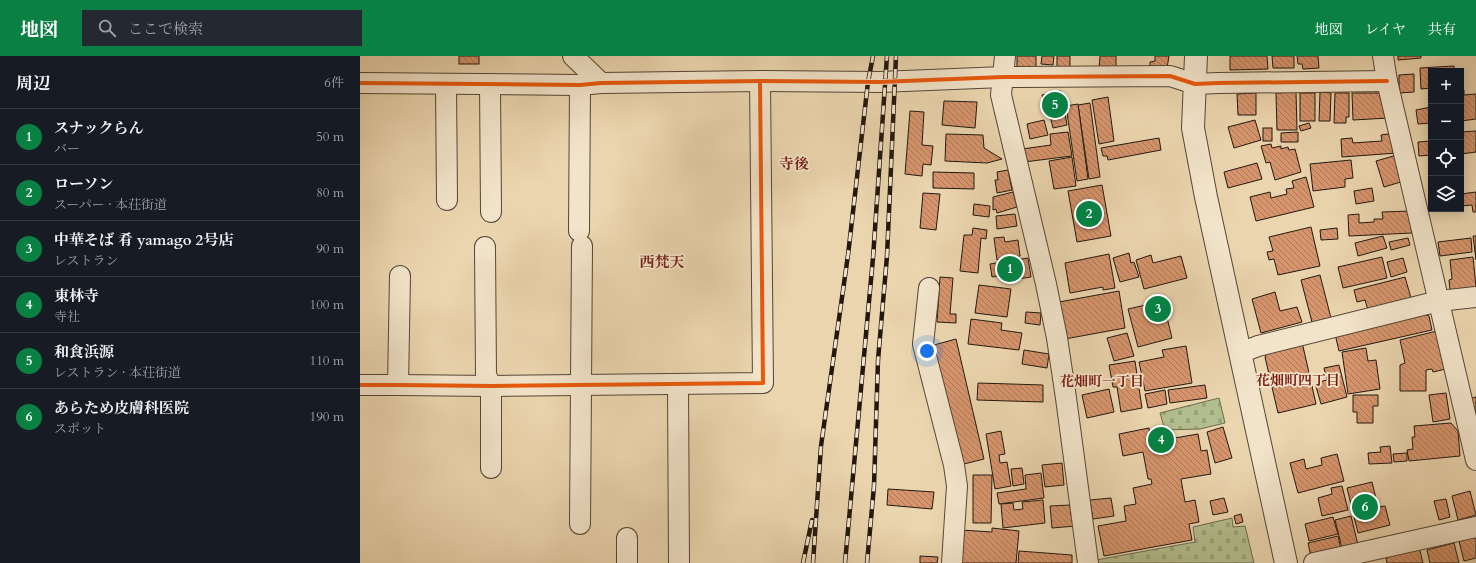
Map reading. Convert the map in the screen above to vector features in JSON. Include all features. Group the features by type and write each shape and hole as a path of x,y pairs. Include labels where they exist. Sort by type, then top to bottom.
{"street":[{"path":"573,56 600,83"},
{"path":"1005,56 1001,95 1046,284 1057,338 1088,563"},
{"path":"1196,56 1193,128 1208,205 1286,563"},
{"path":"1383,56 1387,81 1476,460"},
{"path":"360,83 580,85 600,83 760,81 874,82 1003,78 1170,76 1195,84 1218,82 1387,81"},
{"path":"360,386 763,383 760,81"},
{"path":"446,84 447,200"},
{"path":"490,84 491,212"},
{"path":"580,85 580,524"},
{"path":"485,247 486,375 491,386 491,468"},
{"path":"398,385 400,276"},
{"path":"929,288 923,344 954,465 957,486 952,563"},
{"path":"1240,353 1258,346 1439,301 1476,297"},
{"path":"678,384 679,563"},
{"path":"1314,563 1476,527"},
{"path":"627,538 627,563"}],"green space":[{"path":"1219,398 1225,423 1200,429 1165,430 1160,413"},
{"path":"1232,518 1233,527 1245,526 1254,563 1097,563 1096,560 1195,542 1193,527"}],"building":[{"path":"459,56 479,56 479,64 459,64"},
{"path":"1017,56 1036,56 1036,68 1017,67"},
{"path":"1042,56 1054,56 1053,65 1041,64"},
{"path":"1057,56 1070,56 1070,70 1057,69"},
{"path":"1100,56 1116,56 1116,69 1099,69"},
{"path":"1155,56 1169,56 1167,68 1150,68 1150,62 1155,61"},
{"path":"1230,56 1267,56 1268,69 1230,70"},
{"path":"1272,56 1294,56 1294,68 1273,68"},
{"path":"1297,56 1318,56 1319,68 1303,69 1302,64 1298,64"},
{"path":"1398,56 1421,56 1421,58 1398,60"},
{"path":"1454,66 1454,68 1428,68 1428,88 1421,89 1420,68"},
{"path":"1414,74 1414,92 1399,93 1399,75"},
{"path":"1061,91 1067,125 1053,128 1049,111 1046,112 1042,95"},
{"path":"1296,92 1297,130 1277,130 1276,93"},
{"path":"1320,92 1331,93 1330,121 1319,121"},
{"path":"1256,93 1256,115 1238,115 1237,94"},
{"path":"1300,93 1315,93 1315,121 1300,121"},
{"path":"1335,93 1349,93 1349,117 1346,117 1346,123 1334,123"},
{"path":"1352,93 1379,93 1385,98 1389,118 1353,120"},
{"path":"1476,94 1476,119 1464,121 1464,95"},
{"path":"1108,97 1114,141 1099,144 1092,100"},
{"path":"944,101 977,102 975,128 942,125"},
{"path":"1090,103 1100,177 1089,179 1078,105"},
{"path":"1078,104 1088,179 1077,181 1066,106"},
{"path":"1428,108 1428,123 1418,124 1416,110"},
{"path":"910,111 924,112 922,145 933,146 931,165 923,164 922,176 905,174"},
{"path":"1044,120 1048,135 1030,139 1027,124"},
{"path":"1255,120 1261,140 1234,148 1228,127"},
{"path":"1309,123 1311,128 1301,131 1299,126"},
{"path":"1263,128 1272,128 1272,141 1263,141"},
{"path":"1476,131 1476,152 1464,154 1464,132"},
{"path":"1068,132 1072,156 1024,162 1022,149 1051,145 1050,134"},
{"path":"1298,132 1298,142 1281,142 1281,133"},
{"path":"1395,133 1397,153 1342,157 1341,139 1352,138 1353,143 1382,141 1381,135"},
{"path":"946,134 983,135 984,148 1002,159 987,163 945,161"},
{"path":"1159,138 1161,150 1108,160 1107,156 1103,156 1101,148"},
{"path":"1428,141 1428,155 1419,156 1418,142"},
{"path":"1271,144 1272,148 1281,146 1281,149 1288,147 1289,150 1295,149 1301,172 1275,180 1270,162 1266,163 1261,146"},
{"path":"1397,155 1404,181 1384,187 1376,161"},
{"path":"1072,157 1076,186 1054,189 1049,161"},
{"path":"1351,160 1353,178 1345,179 1345,187 1313,191 1310,164"},
{"path":"1257,163 1262,179 1228,188 1224,172"},
{"path":"1008,170 1012,190 997,193 995,180 998,180 997,172"},
{"path":"933,172 974,173 974,189 933,188"},
{"path":"1306,177 1314,207 1256,221 1250,197 1270,192 1271,198 1287,194 1286,189 1294,188 1292,181"},
{"path":"1102,185 1111,236 1077,242 1068,191"},
{"path":"1372,188 1374,201 1356,204 1354,191"},
{"path":"1013,192 1017,207 997,213 996,209 993,210 993,197"},
{"path":"1476,192 1476,212 1473,212 1472,205 1464,206 1464,194"},
{"path":"923,193 940,194 936,230 920,228"},
{"path":"974,204 990,206 989,217 973,215"},
{"path":"1411,211 1412,233 1349,236 1348,215 1359,214 1359,223 1374,222 1374,219 1383,219 1382,212"},
{"path":"1015,214 1017,226 997,229 996,216"},
{"path":"1311,227 1320,266 1278,275 1274,259 1269,260 1267,252 1273,251 1269,237"},
{"path":"973,228 987,230 986,239 981,238 978,273 960,271 964,235 972,235"},
{"path":"1337,228 1338,239 1321,240 1320,230"},
{"path":"1383,236 1387,248 1358,256 1355,243"},
{"path":"1473,236 1476,236 1476,260"},
{"path":"1004,237 1005,242 1018,240 1020,256 997,260 994,238"},
{"path":"1408,238 1410,245 1391,250 1389,242"},
{"path":"1471,238 1472,252 1440,256 1438,242"},
{"path":"1129,253 1131,263 1134,262 1139,277 1120,282 1113,258"},
{"path":"1109,254 1115,288 1103,290 1103,287 1070,293 1065,263"},
{"path":"1151,255 1153,263 1181,256 1187,278 1144,289 1136,260"},
{"path":"1382,257 1387,278 1343,288 1338,267"},
{"path":"1473,257 1476,287 1450,290 1449,280 1452,279 1450,260"},
{"path":"1028,258 1031,277 1011,280 1010,274 992,277 990,264"},
{"path":"1403,258 1407,272 1391,277 1387,262"},
{"path":"1320,275 1332,322 1313,326 1301,280"},
{"path":"940,277 953,278 950,314 956,314 956,323 937,322"},
{"path":"1405,277 1411,298 1368,310 1365,300 1357,302 1354,290"},
{"path":"979,285 1011,289 1007,317 975,313"},
{"path":"1119,291 1125,328 1065,339 1059,302"},
{"path":"1275,292 1280,311 1297,307 1302,322 1261,333 1252,299"},
{"path":"1163,301 1172,338 1138,347 1128,309"},
{"path":"1026,312 1041,313 1040,325 1025,323"},
{"path":"1424,314 1429,316 1432,330 1339,351 1335,334"},
{"path":"971,319 1002,323 1001,330 1022,333 1019,350 968,344"},
{"path":"1437,331 1446,369 1433,372 1432,369 1426,370 1426,391 1400,391 1400,365 1405,363 1400,340"},
{"path":"1127,333 1134,356 1114,361 1107,338"},
{"path":"956,339 984,459 960,465 934,345"},
{"path":"1302,342 1316,404 1278,413 1265,357 1269,350"},
{"path":"1186,346 1192,383 1145,391 1139,362 1164,357 1162,350"},
{"path":"1366,348 1368,361 1376,360 1380,389 1348,394 1342,352"},
{"path":"1024,350 1049,354 1047,368 1022,364"},
{"path":"1135,361 1142,408 1121,412 1117,387 1113,387 1109,365"},
{"path":"1339,365 1347,397 1321,404 1315,383 1327,380 1324,368"},
{"path":"978,383 1043,385 1043,402 977,400"},
{"path":"1205,385 1207,398 1170,403 1168,390"},
{"path":"1109,389 1114,412 1087,418 1082,395"},
{"path":"1165,390 1167,404 1148,408 1145,394"},
{"path":"1446,393 1450,419 1433,422 1429,395"},
{"path":"1353,395 1378,395 1378,406 1373,406 1373,423 1357,423 1357,412 1353,412"},
{"path":"1476,397 1476,415 1472,416 1468,399"},
{"path":"1451,423 1458,431 1460,456 1409,461 1407,450 1413,449 1412,437 1415,437 1414,426"},
{"path":"1223,427 1232,458 1215,463 1207,432"},
{"path":"1149,428 1152,445 1163,443 1163,440 1198,434 1201,451 1207,450 1211,474 1181,479 1185,502 1195,500 1199,522 1189,524 1192,540 1104,556 1098,526 1126,521 1124,506 1136,504 1133,488 1152,484 1151,479 1148,479 1143,452 1123,456 1119,434"},
{"path":"1001,431 1005,454 999,455 1000,463 1007,462 1011,486 995,489 986,434"},
{"path":"1390,446 1392,463 1369,464 1368,453 1381,452 1380,447"},
{"path":"1407,453 1407,461 1394,462 1393,454"},
{"path":"1337,454 1344,481 1298,493 1290,463 1304,459 1306,469 1322,465 1321,458"},
{"path":"1062,463 1064,485 1045,487 1042,465"},
{"path":"1022,468 1024,484 1013,486 1011,469"},
{"path":"1041,473 1044,498 999,504 997,493 1026,489 1025,475"},
{"path":"973,475 992,475 991,523 973,523"},
{"path":"1372,482 1378,507 1385,506 1390,525 1358,533 1347,488"},
{"path":"1342,486 1348,510 1322,516 1318,498 1332,494 1331,488"},
{"path":"888,489 934,492 932,509 887,505"},
{"path":"1470,491 1476,515 1458,520 1452,496"},
{"path":"1111,498 1114,516 1093,519 1090,500"},
{"path":"1224,498 1228,512 1213,515 1210,501"},
{"path":"1446,499 1450,517 1439,520 1434,501"},
{"path":"1043,500 1045,523 1003,528 1001,504 1013,503 1014,510 1023,509 1022,502"},
{"path":"1070,505 1071,516 1075,516 1076,526 1052,528 1050,506"},
{"path":"1241,514 1243,522 1236,524 1234,516"},
{"path":"1351,516 1358,545 1342,548 1335,520"},
{"path":"1333,517 1338,534 1309,541 1305,524"},
{"path":"992,528 1019,531 1016,563 958,563 961,530 992,532"},
{"path":"1338,536 1341,550 1311,557 1308,543"},
{"path":"1476,537 1476,558 1464,561 1459,541"},
{"path":"1454,543 1459,563 1430,563 1427,550"},
{"path":"1419,547 1423,563 1387,563 1386,558 1388,558 1388,555"},
{"path":"1019,551 1072,555 1072,563 1018,563"},
{"path":"920,556 938,557 937,563 920,563"}],"railway":[{"path":"813,563 821,446 848,255 868,82 873,56"},
{"path":"845,563 873,258 887,56"},
{"path":"867,563 874,486 878,360 887,256 896,56"},
{"path":"803,563 812,520"}],"cycle path":[{"path":"360,83 580,85 601,83 760,81 880,82 1003,77 1170,76 1195,84 1387,81"},
{"path":"360,385 491,386 763,383 760,81"}],"place":[{"name":"和食浜源","path":"1055,105"},
{"name":"ローソン","path":"1089,214"},
{"name":"スナックらん","path":"1010,269"},
{"name":"中華そば 肴 yamago 2号店","path":"1158,309"},
{"name":"東林寺","path":"1161,440"},
{"name":"あらため皮膚科医院","path":"1365,507"}],"district":[{"name":"寺後","path":"794,164"},
{"name":"西梵天","path":"662,262"},
{"name":"花畑町四丁目","path":"1298,380"},
{"name":"花畑町一丁目","path":"1102,381"}]}
